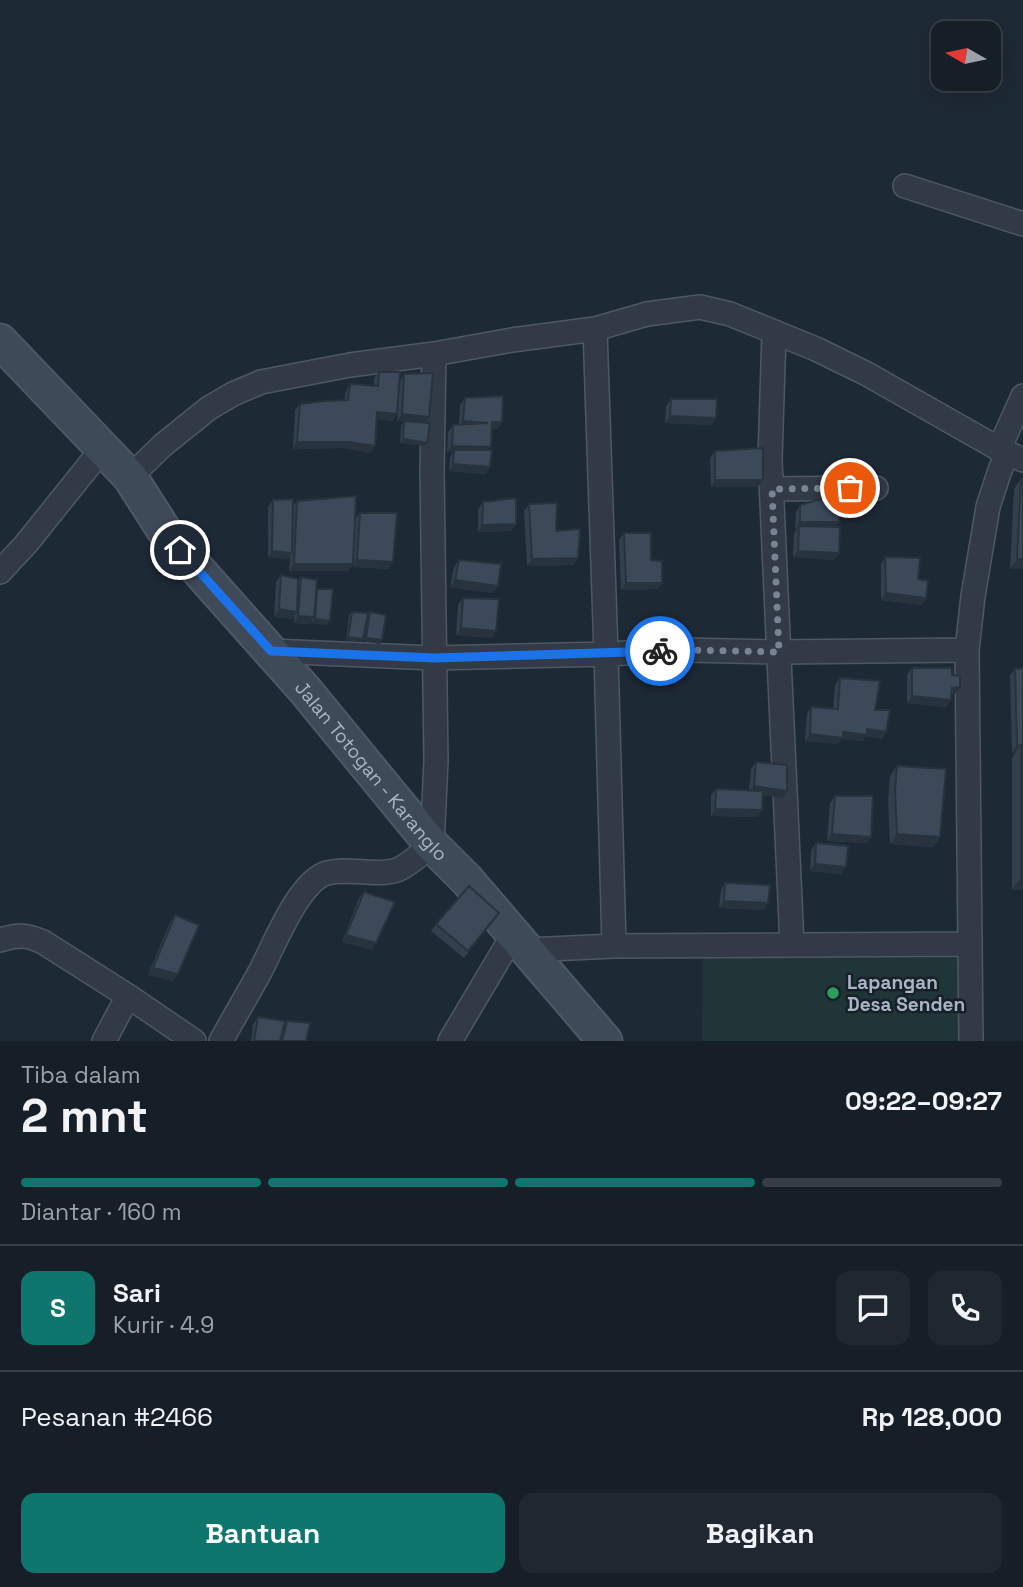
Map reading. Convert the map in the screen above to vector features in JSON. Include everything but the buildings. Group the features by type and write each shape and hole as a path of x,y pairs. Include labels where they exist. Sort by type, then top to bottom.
{"main road":[{"name":"Jalan Totogan - Karanglo","path":"0,341 116,462 167,535 271,651 432,845 467,880 605,1041"}],"street":[{"path":"905,186 1023,224"},
{"path":"0,572 26,544 116,462 187,425 209,408 261,382 350,365 594,329 647,314 700,307 730,314 816,349 867,374 1010,454"},
{"path":"594,329 614,946"},
{"path":"774,332 770,459 793,945"},
{"path":"221,1041 287,918 310,884 325,874 347,870 395,871 432,845 436,761 432,470 434,354"},
{"path":"971,1041 967,650 988,507 999,473 1010,454 1023,396"},
{"path":"772,489 876,488"},
{"path":"271,651 434,658 687,650 967,650"},
{"path":"0,940 18,935 43,942 194,1041"},
{"path":"450,1041 520,942 614,946 970,944"},
{"path":"104,1041 128,996"}],"green space":[{"name":"Lapangan Desa Senden","path":"963,944 964,1041 702,1041 703,945"}],"way so far":[{"path":"660,651 779,652 772,489 850,488"}],"place":[{"name":"Lapangan Desa Senden","path":"833,993"}],"route":[{"path":"180,550 271,651 434,658 660,651"}]}
